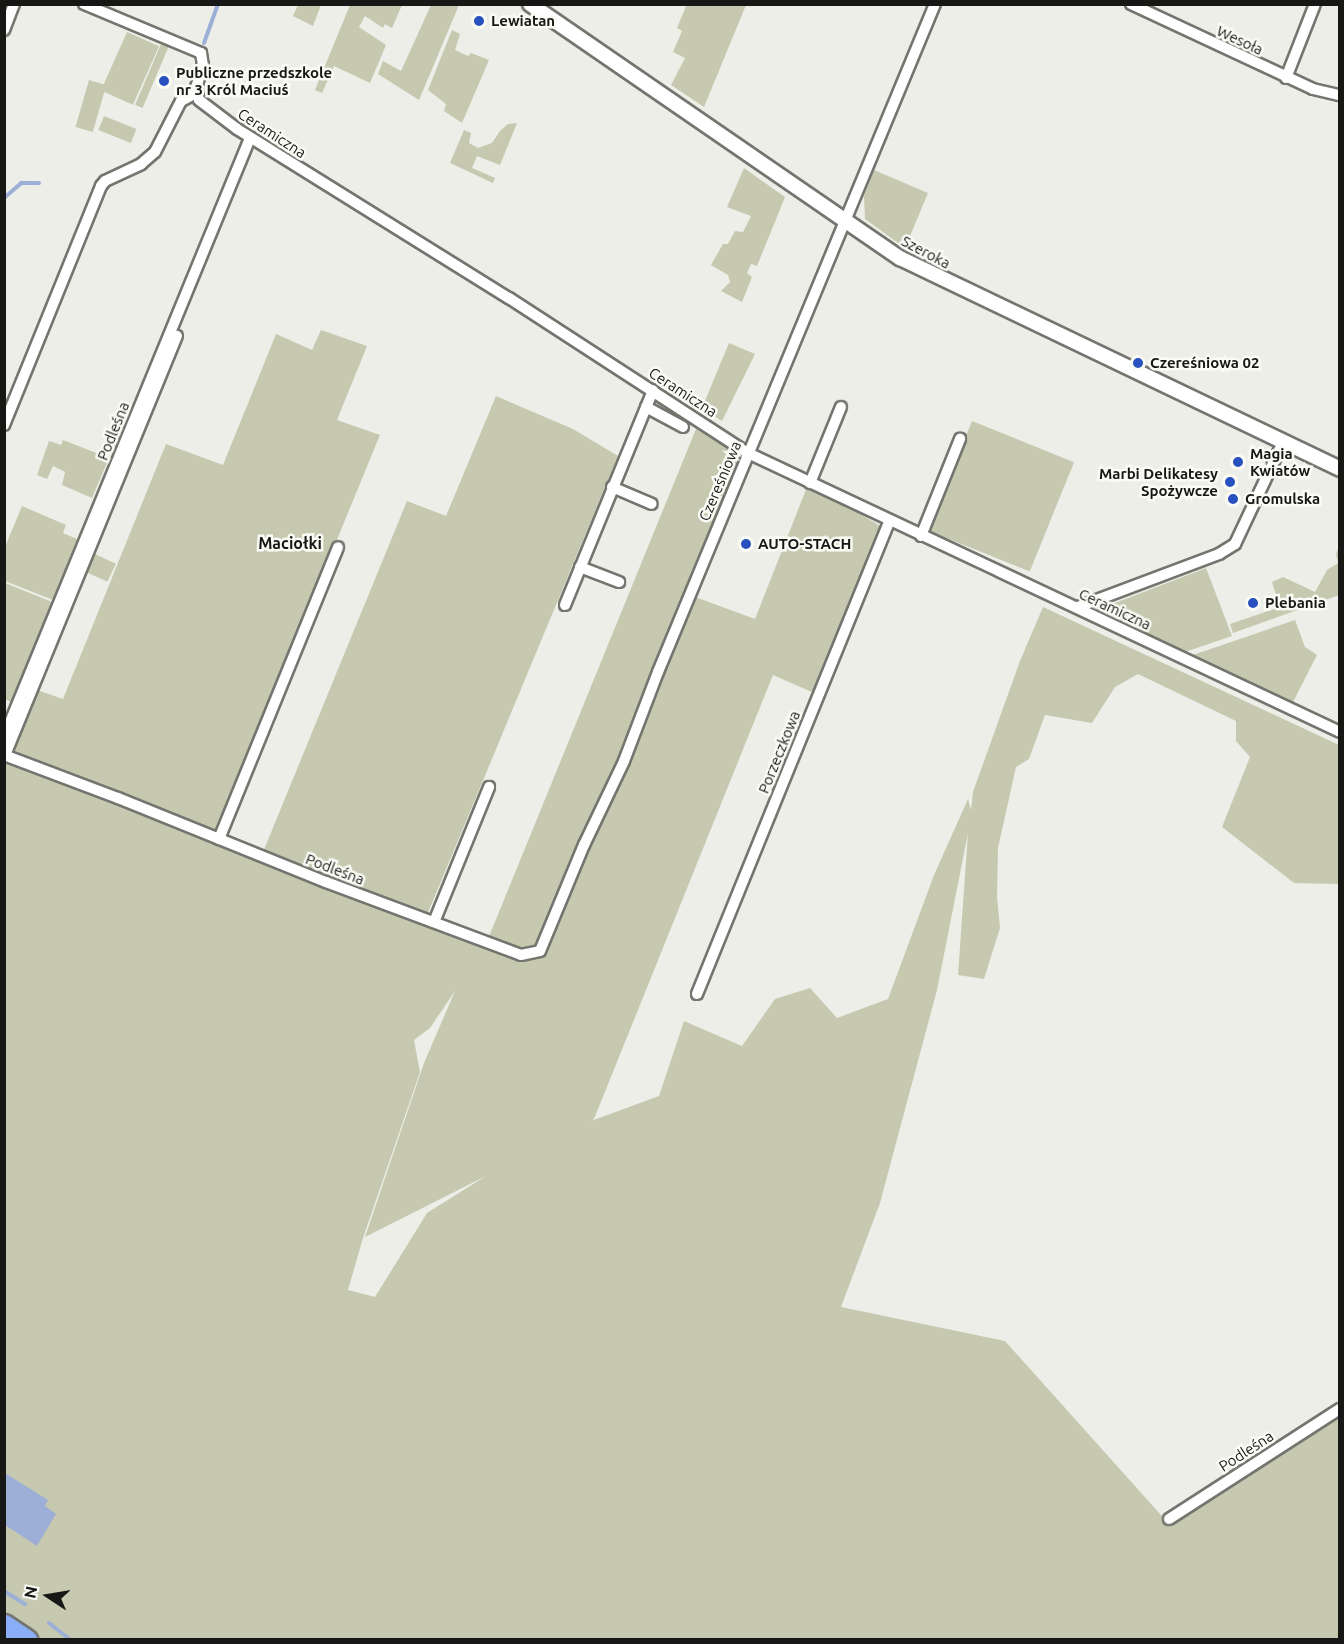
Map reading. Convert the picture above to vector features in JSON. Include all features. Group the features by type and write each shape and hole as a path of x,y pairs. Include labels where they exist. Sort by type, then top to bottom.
{"highway":[{"path":"4,1624 26,1640"}],"street":[{"path":"4,30 14,4"},
{"path":"4,425 101,186 105,181 141,164 154,152 181,101 195,93 203,66 201,53 113,10 84,4"},
{"name":"Szeroka","path":"530,4 900,258 1340,469"},
{"name":"Czereśniowa","path":"521,956 540,951 554,922 584,845 624,761 748,453 846,223 935,4"},
{"name":"Wesoła","path":"1131,4 1286,78 1313,89 1340,95"},
{"path":"1286,78 1315,4"},
{"name":"Ceramiczna","path":"195,93 199,100 250,138 653,390 748,453 889,522 1078,608 1340,732"},
{"name":"Podleśna","path":"4,737 250,138"},
{"path":"5,755 189,305"},
{"path":"565,605 653,390"},
{"path":"646,407 683,427"},
{"path":"810,483 841,407"},
{"path":"921,536 960,438"},
{"path":"1078,608 1219,554 1234,544 1283,442"},
{"path":"612,487 652,504"},
{"name":"Porzeczkowa","path":"697,994 889,522"},
{"path":"219,839 338,547"},
{"path":"580,567 619,582"},
{"name":"Podleśna","path":"5,755 521,956"},
{"path":"434,922 489,787"},
{"name":"Podleśna","path":"1169,1519 1340,1409"}],"green space":[{"path":"687,4 746,5 704,107 671,85 685,58 673,52 682,31 677,28"},
{"path":"298,5 321,5 313,26 293,16"},
{"path":"350,5 402,5 392,28 385,24 383,28 365,16 359,27 386,45 370,83 334,66 322,93 315,90"},
{"path":"431,5 459,5 419,100 378,74 383,61 401,71"},
{"path":"452,30 460,34 455,50 468,56 471,53 489,60 462,123 444,111 446,104 428,90"},
{"path":"127,32 159,46 133,105 101,90"},
{"path":"161,44 168,47 143,108 135,105"},
{"path":"89,80 106,85 93,132 75,127"},
{"path":"104,116 136,129 131,143 98,130"},
{"path":"517,123 500,165 477,156 472,168 495,178 493,183 450,163 464,130 471,133 469,143 478,148 492,143 508,124"},
{"path":"744,168 785,197 757,266 751,264 747,273 752,277 742,302 721,291 730,282 728,275 711,265 723,244 728,244 735,231 743,232 751,216 727,207"},
{"path":"874,170 928,193 905,248 865,219 864,196"},
{"path":"321,330 367,346 337,420 380,435 216,834 263,852 407,501 446,516 496,396 573,429 618,456 427,915 488,939 696,429 743,458 687,594 755,619 807,487 845,505 882,527 814,693 773,675 594,1119 591,1121 659,1096 684,1021 742,1046 775,999 810,988 837,1018 888,999 934,875 968,799 971,810 973,792 1020,661 1043,607 1339,745 1339,884 1294,883 1222,827 1250,757 1236,741 1236,721 1138,674 1115,687 1092,723 1045,715 1029,759 1016,767 998,848 997,897 1000,928 984,979 958,975 968,833 937,990 880,1203 841,1307 1005,1341 1169,1524 1339,1413 1339,1639 5,1639 4,757 37,690 63,699 166,444 223,465 276,334 312,350","holes":["455,991 424,1063 365,1237 486,1176 427,1213 375,1297 348,1290 363,1238 420,1072 414,1040 430,1028"]},
{"path":"729,343 755,354 722,421 702,408"},
{"path":"972,421 1074,462 1030,572 928,530"},
{"path":"63,440 109,458 92,498 62,485 65,472 53,466 47,479 37,475 49,441 61,445"},
{"path":"22,506 66,525 63,533 77,539 53,600 5,581 5,547"},
{"path":"1339,546 1339,595 1233,633 1230,624 1280,607 1272,582 1283,577 1315,592 1327,570 1338,563 1336,554"},
{"path":"95,554 116,564 107,582 87,572"},
{"path":"1206,568 1232,636 1185,652 1102,615 1102,608"},
{"path":"5,583 52,602 11,702 5,699"},
{"path":"1295,620 1305,647 1317,655 1292,704 1190,656"}],"water":[{"path":"5,1473 48,1500 45,1506 56,1514 37,1546 5,1525"}],"waterway":[{"path":"204,43 218,4"},
{"path":"4,198 21,183 39,183"},
{"path":"4,1591 25,1604"},
{"path":"49,1623 71,1640"}],"place":[{"name":"Lewiatan","path":"479,21"},
{"name":"Publiczne przedszkole nr 3 Król Maciuś","path":"164,81"},
{"name":"Czereśniowa 02","path":"1138,363"},
{"name":"Magia Kwiatów","path":"1238,462"},
{"name":"Marbi Delikatesy Spożywcze","path":"1230,482"},
{"name":"Gromulska","path":"1233,499"},
{"name":"AUTO-STACH","path":"746,544"},
{"name":"Plebania","path":"1253,603"}],"district":[{"name":"Maciołki","path":"290,543"}]}
